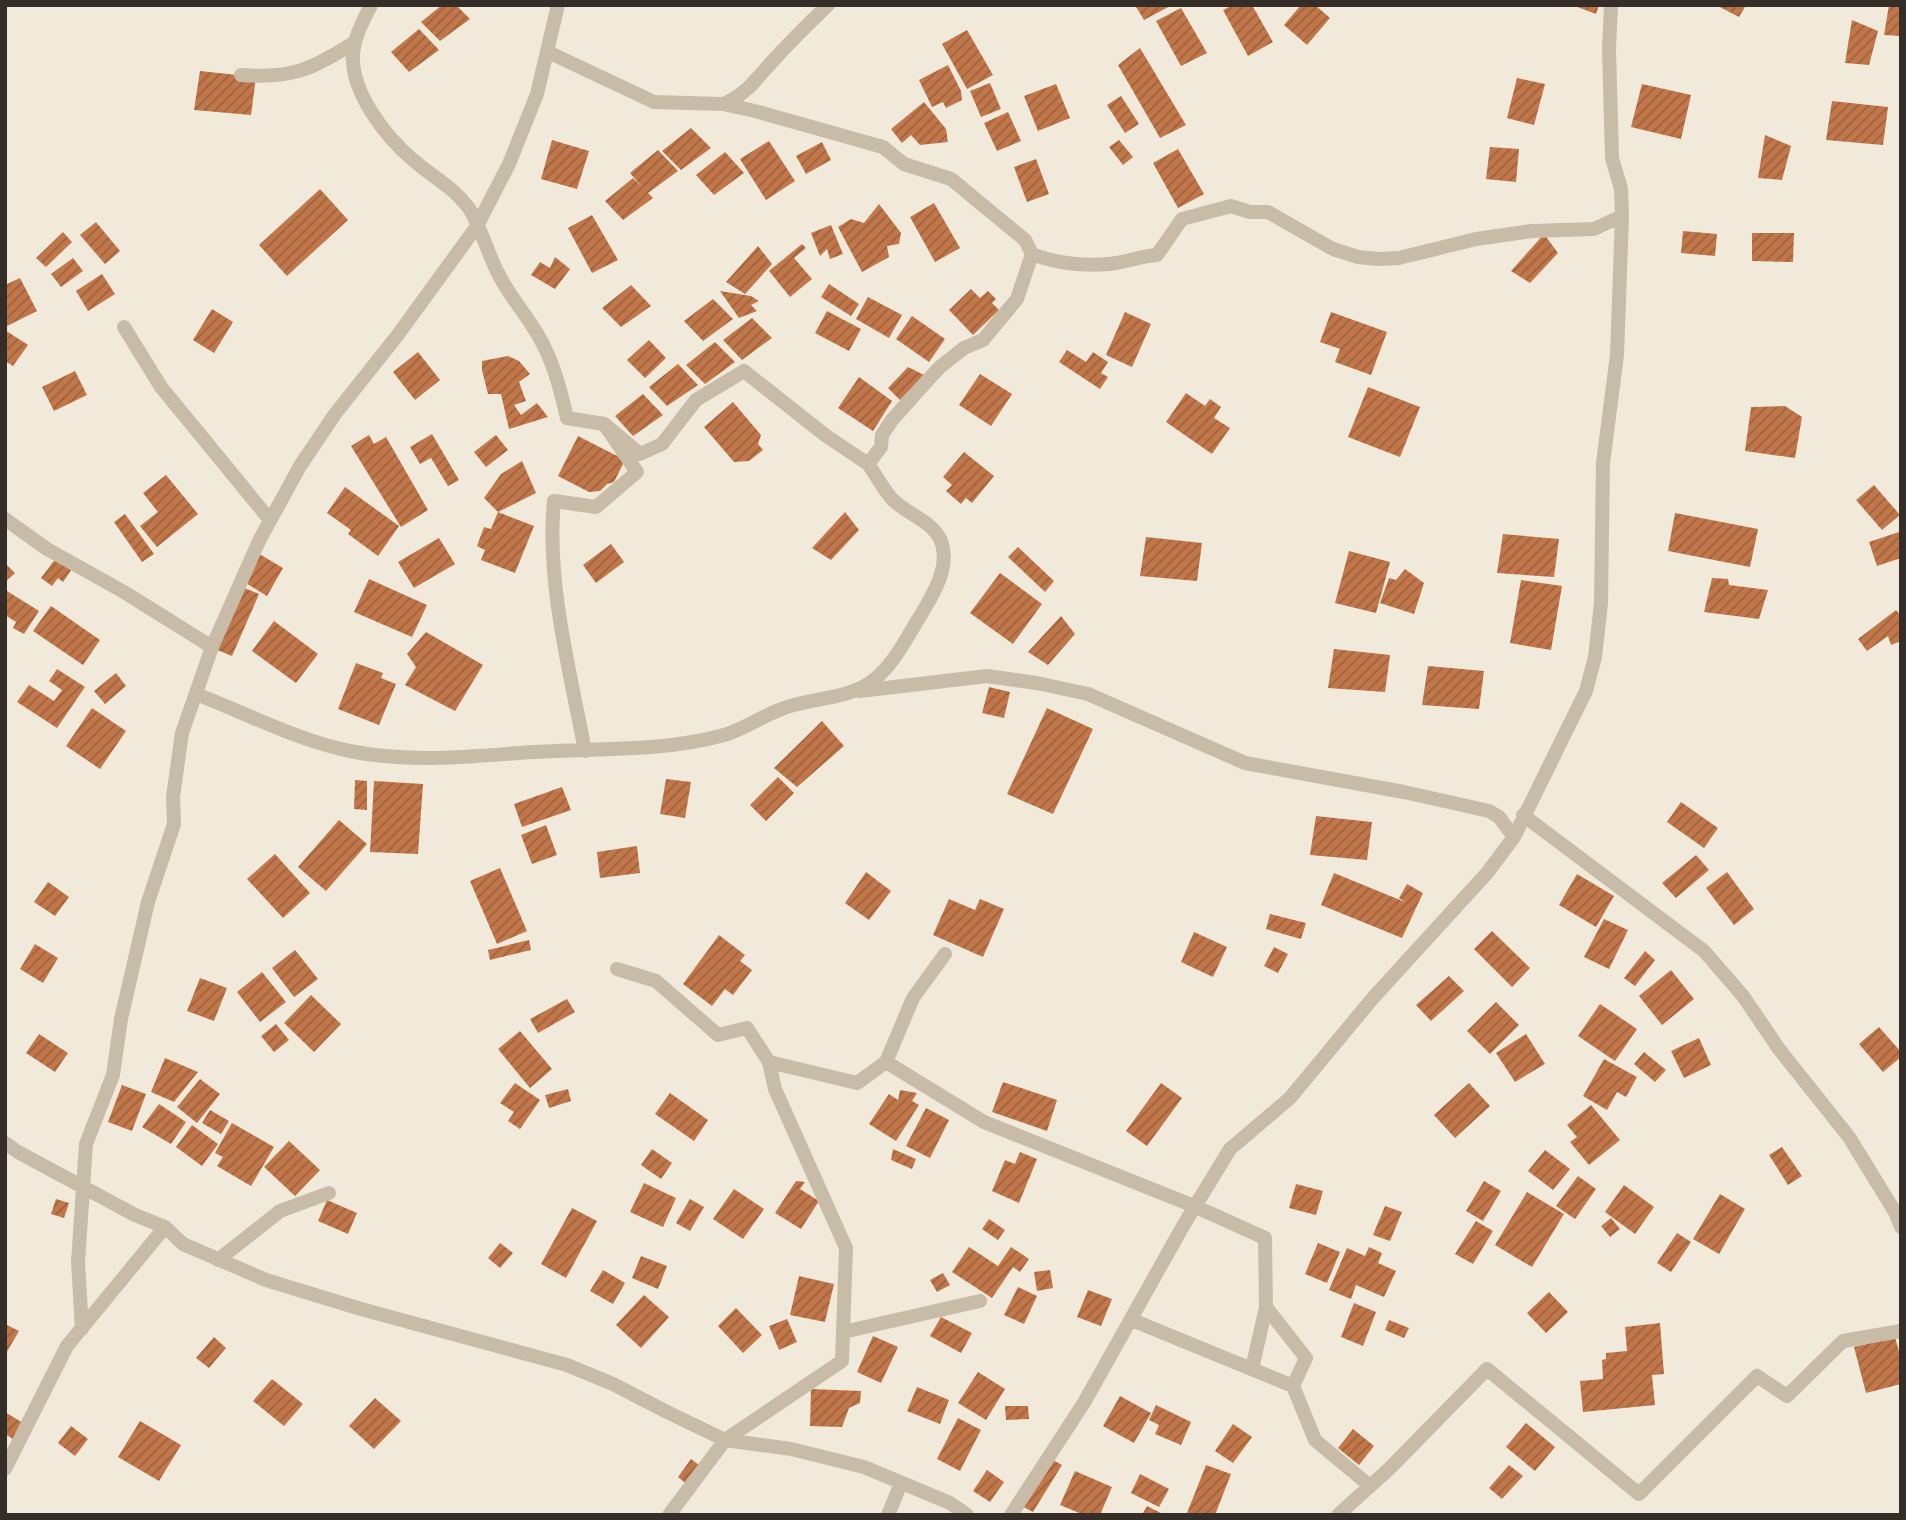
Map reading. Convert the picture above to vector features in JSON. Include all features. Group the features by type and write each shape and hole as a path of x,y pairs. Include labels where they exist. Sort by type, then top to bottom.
{"street":[{"path":"371,5 355,42 353,57 362,96 375,117 411,159 453,189 471,210 509,295 531,323 551,359 567,418 604,424 640,454 662,444 696,400 744,371 825,435 868,464 892,499 936,532 943,545 943,570 930,599 891,662 870,683 844,694"},
{"path":"82,1329 78,1262 86,1144 113,1075 121,1019 148,902 174,824 173,797 183,733 212,647 259,541 300,466 335,414 397,336 477,226 509,164 537,93 558,5"},
{"path":"723,104 750,88 828,5"},
{"path":"1011,1515 1085,1401 1194,1206 1230,1149 1290,1098 1372,999 1487,873 1514,837 1586,691 1595,657 1601,603 1603,463 1617,355 1622,216 1621,189 1612,158 1609,49 1611,5"},
{"path":"241,75 265,77 300,73 328,60 355,42"},
{"path":"548,52 654,102 723,104 874,143 904,164 951,179 1025,240 1032,254 1046,260 1110,264 1140,256 1157,255 1182,219 1231,206 1250,212 1268,212 1333,248 1358,257 1379,259 1399,258 1476,239 1532,231 1594,229 1622,216"},
{"path":"868,464 881,447 882,435 892,420 926,382 964,348 983,340 1017,299 1032,254"},
{"path":"124,327 161,387 270,520"},
{"path":"584,751 552,570 551,532 554,501 596,507 637,472 604,424"},
{"path":"5,519 47,549 124,592 212,647"},
{"path":"196,694 311,741 355,752 432,759 677,744 725,734 784,708 844,694 937,680 987,676 1077,691 1118,705 1245,763 1404,792 1489,811 1499,817 1514,837"},
{"path":"1523,815 1704,951 1744,996 1779,1049 1849,1137 1895,1212 1901,1227"},
{"path":"769,1062 857,1083 886,1062 913,998 945,954"},
{"path":"617,969 656,981 718,1035 747,1028 769,1062 775,1089 846,1248 842,1361 725,1440 669,1515"},
{"path":"886,1062 984,1122 1194,1206 1265,1238 1266,1307 1252,1369"},
{"path":"5,1143 135,1215 165,1227 183,1244 218,1260 312,1295 568,1365 613,1384 725,1440 790,1449 864,1467 950,1503 967,1515"},
{"path":"218,1260 280,1212 329,1193"},
{"path":"5,1469 67,1346 165,1227"},
{"path":"844,1332 980,1301"},
{"path":"1266,1307 1307,1358 1293,1386"},
{"path":"1132,1320 1293,1386 1315,1440 1370,1486"},
{"path":"1338,1515 1488,1369 1639,1494 1757,1376 1787,1396 1843,1341 1901,1331"},
{"path":"888,1515 901,1483"}],"building":[{"path":"442,5 456,5 470,19 440,41 421,22"},
{"path":"1135,5 1172,5 1144,20"},
{"path":"1233,5 1252,5 1273,42 1248,56 1223,10"},
{"path":"1301,5 1315,5 1330,18 1307,45 1284,25"},
{"path":"1572,5 1599,5 1596,14"},
{"path":"1716,5 1746,5 1739,17"},
{"path":"1889,5 1901,5 1901,36 1884,35"},
{"path":"1181,8 1207,53 1181,66 1156,21"},
{"path":"1852,20 1878,31 1869,65 1845,63"},
{"path":"419,29 439,50 409,72 391,52"},
{"path":"967,30 993,75 967,89 942,44"},
{"path":"1140,48 1186,125 1160,138 1118,65"},
{"path":"948,65 961,91 962,100 946,108 943,102 932,107 919,80"},
{"path":"200,71 256,77 251,115 194,110"},
{"path":"1517,78 1545,84 1534,125 1507,118"},
{"path":"990,83 1001,109 981,117 970,91"},
{"path":"1056,84 1070,118 1038,131 1024,96"},
{"path":"1642,84 1691,95 1681,139 1631,127"},
{"path":"1121,96 1139,124 1125,133 1107,105"},
{"path":"1832,101 1888,107 1883,145 1826,140"},
{"path":"924,102 946,129 948,142 920,145 911,135 902,143 891,129"},
{"path":"1008,112 1021,141 997,151 984,123"},
{"path":"691,128 711,148 681,170 662,151"},
{"path":"1765,135 1791,146 1782,180 1758,178"},
{"path":"552,140 589,151 577,189 541,179"},
{"path":"1119,140 1133,157 1123,165 1109,147"},
{"path":"769,141 795,181 766,200 740,159"},
{"path":"822,142 831,160 806,174 796,156"},
{"path":"1490,147 1519,149 1516,182 1486,179"},
{"path":"1178,149 1204,194 1178,208 1153,163"},
{"path":"658,150 678,171 648,193 653,198 623,220 605,201 633,178 642,187 630,173"},
{"path":"725,152 744,173 714,195 696,175"},
{"path":"1036,159 1049,194 1027,202 1014,167"},
{"path":"320,189 348,220 287,276 259,245"},
{"path":"934,203 960,248 935,262 910,217"},
{"path":"879,204 901,233 899,244 887,246 889,257 862,272 838,227 851,219 864,223"},
{"path":"592,215 618,260 592,273 568,228"},
{"path":"96,222 120,251 105,264 80,235"},
{"path":"831,225 843,254 830,259 827,249 820,256 811,233"},
{"path":"1683,231 1717,234 1715,256 1681,253"},
{"path":"63,232 72,242 46,267 36,258"},
{"path":"1752,233 1794,233 1793,262 1752,261"},
{"path":"1544,234 1558,253 1530,283 1511,271"},
{"path":"802,244 806,248 794,258 812,279 790,297 769,271"},
{"path":"758,246 772,264 745,294 726,282"},
{"path":"555,257 570,269 555,289 531,275 540,262 550,268"},
{"path":"73,258 83,271 61,287 51,274"},
{"path":"102,274 115,294 88,311 76,291"},
{"path":"20,278 37,311 5,327 5,285"},
{"path":"829,284 859,304 851,316 821,297"},
{"path":"631,285 651,306 621,327 602,308"},
{"path":"971,289 980,298 988,291 996,299 992,303 999,310 973,335 949,310"},
{"path":"720,291 751,296 759,301 751,305 757,311 739,318"},
{"path":"868,297 902,315 889,338 856,319"},
{"path":"713,299 733,319 703,341 684,321"},
{"path":"212,309 233,322 214,353 193,340"},
{"path":"827,311 861,329 849,351 815,333"},
{"path":"1125,312 1151,324 1132,367 1106,355"},
{"path":"1331,312 1387,332 1371,375 1335,362 1340,349 1320,342"},
{"path":"912,316 945,339 929,362 896,339"},
{"path":"752,318 772,338 742,360 723,340"},
{"path":"5,330 28,345 13,366 5,361"},
{"path":"649,340 666,358 645,378 627,360"},
{"path":"715,342 735,362 705,384 686,365"},
{"path":"1067,350 1086,362 1093,352 1108,362 1101,373 1108,377 1100,389 1059,362"},
{"path":"418,352 440,380 415,400 393,372"},
{"path":"508,356 519,361 530,374 519,382 526,401 514,405 521,415 537,403 548,417 509,429 501,394 488,394 482,370 482,361"},
{"path":"678,364 698,385 667,406 649,387"},
{"path":"908,367 924,375 900,400 888,388"},
{"path":"75,371 87,395 54,411 42,387"},
{"path":"980,374 1012,394 991,426 959,405"},
{"path":"859,377 892,401 873,431 838,408"},
{"path":"1368,387 1420,407 1400,457 1348,437"},
{"path":"1186,393 1205,406 1210,399 1221,407 1214,418 1230,428 1212,454 1166,422"},
{"path":"643,394 663,415 633,436 615,416"},
{"path":"733,402 761,435 758,444 763,450 749,461 734,462 704,427"},
{"path":"1785,406 1802,417 1795,458 1745,451 1751,407"},
{"path":"432,434 459,480 448,486 431,458 420,464 410,447"},
{"path":"369,435 374,444 386,437 428,510 401,527 351,446"},
{"path":"496,435 508,450 486,467 474,452"},
{"path":"578,436 625,460 614,482 607,484 600,491 589,492 558,476"},
{"path":"964,452 994,476 972,503 966,498 961,504 946,491 952,485 943,477"},
{"path":"522,461 536,493 498,512 484,498 501,474"},
{"path":"166,475 198,514 157,547 140,526 158,512 143,493"},
{"path":"1874,485 1900,515 1882,530 1856,500"},
{"path":"345,487 399,526 378,556 348,534 351,530 327,513"},
{"path":"498,512 534,526 515,573 481,560 485,550 477,546 484,527 491,529"},
{"path":"845,512 859,530 831,560 812,548"},
{"path":"1675,513 1758,529 1750,567 1668,551"},
{"path":"125,514 154,554 142,562 114,522"},
{"path":"1899,532 1901,558 1877,566 1869,542"},
{"path":"1503,534 1559,539 1554,577 1497,573"},
{"path":"1146,537 1202,543 1197,581 1140,576"},
{"path":"439,538 455,564 414,588 398,562"},
{"path":"611,544 624,562 596,583 583,565"},
{"path":"1018,547 1054,581 1045,592 1008,557"},
{"path":"1349,551 1390,562 1376,613 1335,603"},
{"path":"256,552 283,568 267,596 239,579"},
{"path":"56,558 72,569 63,582 58,578 52,586 41,578"},
{"path":"5,563 15,573 5,582"},
{"path":"1405,569 1424,583 1414,614 1380,603 1389,578 1396,580"},
{"path":"1000,573 1042,604 1013,644 970,613"},
{"path":"1712,578 1728,579 1729,585 1768,590 1759,619 1704,612"},
{"path":"369,579 427,605 412,637 354,612"},
{"path":"1521,580 1562,586 1551,650 1510,643"},
{"path":"237,585 259,594 232,656 210,647"},
{"path":"7,591 39,611 24,634 13,628 16,622 5,615"},
{"path":"51,606 100,640 83,665 33,631"},
{"path":"1896,610 1901,616 1901,641 1891,645 1888,636 1867,651 1858,639"},
{"path":"1061,616 1075,634 1048,665 1028,652"},
{"path":"274,621 318,654 296,683 252,651"},
{"path":"426,632 483,665 455,711 405,685 416,667 407,654"},
{"path":"1334,649 1390,655 1385,692 1328,688"},
{"path":"356,663 383,673 381,678 396,684 379,725 338,709"},
{"path":"1428,666 1484,671 1479,709 1422,705"},
{"path":"57,669 85,687 57,728 17,702 29,685 54,701 62,690 49,681"},
{"path":"116,673 126,686 105,704 94,691"},
{"path":"989,687 1010,692 1004,718 982,713"},
{"path":"92,708 126,731 100,769 66,746"},
{"path":"1047,708 1093,729 1053,814 1007,794"},
{"path":"822,721 844,746 797,787 774,768"},
{"path":"778,777 794,793 766,821 750,805"},
{"path":"666,779 691,782 685,818 660,814"},
{"path":"355,780 367,781 367,810 354,809"},
{"path":"374,781 423,784 418,854 370,852"},
{"path":"562,787 571,810 522,827 514,804"},
{"path":"1681,802 1718,828 1704,848 1667,822"},
{"path":"1316,816 1372,822 1367,860 1310,855"},
{"path":"339,820 367,844 326,891 298,867"},
{"path":"546,825 557,855 532,864 521,835"},
{"path":"637,846 640,873 600,878 597,852"},
{"path":"275,854 310,893 283,918 247,879"},
{"path":"1696,855 1709,870 1676,898 1662,883"},
{"path":"500,868 527,931 497,944 470,881"},
{"path":"866,872 891,891 869,920 845,903"},
{"path":"1727,872 1754,909 1734,925 1706,888"},
{"path":"1334,873 1405,902 1399,898 1407,884 1423,893 1402,938 1321,905"},
{"path":"1577,874 1614,896 1596,927 1559,905"},
{"path":"48,882 69,897 55,916 34,902"},
{"path":"949,899 975,910 980,899 1004,909 983,957 933,935"},
{"path":"1270,914 1306,923 1301,939 1266,929"},
{"path":"1604,919 1628,930 1609,969 1584,957"},
{"path":"1492,931 1530,968 1512,987 1474,949"},
{"path":"1194,932 1227,947 1213,977 1181,962"},
{"path":"719,935 745,955 740,961 752,970 733,995 725,989 712,1006 683,984"},
{"path":"529,940 531,950 490,960 488,950"},
{"path":"35,944 58,958 43,983 20,969"},
{"path":"1274,947 1288,954 1278,973 1264,966"},
{"path":"295,950 318,979 294,997 272,968"},
{"path":"1645,951 1655,960 1635,986 1624,978"},
{"path":"1671,970 1694,999 1662,1025 1639,996"},
{"path":"262,972 286,1002 260,1022 237,992"},
{"path":"1449,976 1464,991 1431,1021 1416,1005"},
{"path":"200,978 227,988 214,1021 187,1011"},
{"path":"311,995 341,1024 314,1052 284,1023"},
{"path":"567,999 575,1012 538,1033 530,1019"},
{"path":"1496,1002 1519,1025 1490,1054 1467,1031"},
{"path":"1600,1004 1637,1029 1615,1061 1578,1036"},
{"path":"276,1024 289,1040 274,1052 261,1036"},
{"path":"1879,1027 1901,1052 1901,1057 1883,1072 1859,1044"},
{"path":"520,1031 552,1069 530,1088 498,1049"},
{"path":"39,1034 68,1053 55,1072 26,1053"},
{"path":"1526,1034 1545,1064 1515,1082 1496,1053"},
{"path":"1699,1038 1711,1065 1684,1078 1671,1051"},
{"path":"1644,1052 1666,1070 1655,1082 1634,1064"},
{"path":"165,1058 198,1072 174,1102 151,1092"},
{"path":"1604,1059 1637,1077 1626,1097 1617,1092 1607,1110 1583,1096"},
{"path":"200,1079 220,1094 197,1123 177,1107"},
{"path":"1003,1082 1057,1100 1047,1131 992,1112"},
{"path":"515,1083 540,1100 520,1129 508,1121 514,1112 500,1103"},
{"path":"1161,1083 1182,1098 1147,1146 1126,1131"},
{"path":"1469,1083 1490,1106 1455,1138 1434,1115"},
{"path":"122,1085 146,1094 132,1131 108,1122"},
{"path":"568,1089 571,1101 549,1108 545,1095"},
{"path":"900,1090 917,1093 912,1101 919,1105 896,1141 869,1124 889,1094 898,1100"},
{"path":"670,1093 708,1120 694,1141 655,1114"},
{"path":"159,1104 186,1122 171,1144 142,1127"},
{"path":"1591,1105 1620,1140 1589,1165 1570,1142 1577,1137 1567,1125"},
{"path":"926,1108 949,1120 930,1158 906,1146"},
{"path":"210,1110 229,1121 221,1134 202,1123"},
{"path":"232,1123 274,1147 251,1186 217,1166 223,1157 215,1153"},
{"path":"192,1125 218,1144 202,1166 176,1147"},
{"path":"289,1141 320,1170 295,1196 264,1167"},
{"path":"1782,1147 1802,1176 1788,1185 1769,1155"},
{"path":"652,1149 672,1163 661,1179 641,1165"},
{"path":"893,1149 916,1159 912,1169 891,1160"},
{"path":"1545,1150 1570,1169 1553,1190 1528,1171"},
{"path":"1020,1152 1037,1159 1019,1203 992,1191 1005,1160 1015,1164"},
{"path":"1578,1176 1596,1189 1575,1219 1556,1206"},
{"path":"796,1181 805,1182 800,1189 819,1201 801,1229 775,1213"},
{"path":"1484,1181 1501,1191 1483,1221 1466,1211"},
{"path":"644,1183 676,1198 663,1227 630,1212"},
{"path":"1296,1184 1323,1191 1316,1215 1289,1208"},
{"path":"1624,1185 1654,1207 1635,1234 1605,1212"},
{"path":"734,1189 764,1209 743,1239 713,1219"},
{"path":"1527,1192 1564,1214 1532,1267 1495,1245"},
{"path":"1720,1194 1745,1209 1719,1254 1693,1239"},
{"path":"56,1199 69,1203 64,1218 51,1214"},
{"path":"690,1199 704,1207 690,1231 676,1223"},
{"path":"327,1200 357,1213 348,1234 318,1221"},
{"path":"1385,1206 1402,1212 1390,1241 1373,1235"},
{"path":"572,1208 597,1221 566,1278 541,1264"},
{"path":"1611,1218 1620,1229 1610,1237 1601,1226"},
{"path":"989,1219 1005,1230 998,1240 982,1229"},
{"path":"1476,1221 1493,1231 1473,1264 1455,1254"},
{"path":"1677,1233 1691,1242 1671,1272 1657,1263"},
{"path":"500,1243 513,1253 500,1268 488,1258"},
{"path":"1318,1243 1340,1252 1327,1283 1305,1274"},
{"path":"969,1247 998,1266 1011,1247 1029,1259 1020,1272 1013,1267 992,1298 952,1272"},
{"path":"1369,1247 1382,1253 1378,1263 1396,1271 1384,1297 1356,1285 1351,1299 1329,1290 1347,1248 1365,1256"},
{"path":"641,1256 667,1266 658,1289 632,1278"},
{"path":"603,1270 625,1283 613,1304 590,1291"},
{"path":"1050,1270 1053,1288 1037,1291 1034,1272"},
{"path":"943,1273 950,1285 937,1292 930,1280"},
{"path":"799,1276 834,1284 825,1322 790,1315"},
{"path":"1018,1287 1037,1296 1024,1324 1004,1315"},
{"path":"1088,1290 1112,1299 1101,1326 1077,1317"},
{"path":"1549,1292 1568,1312 1546,1333 1527,1313"},
{"path":"644,1295 669,1317 641,1348 616,1325"},
{"path":"1354,1303 1376,1312 1363,1346 1341,1337"},
{"path":"736,1308 762,1335 743,1353 718,1326"},
{"path":"941,1317 972,1333 961,1353 930,1336"},
{"path":"787,1319 797,1342 779,1350 769,1326"},
{"path":"1389,1320 1409,1328 1404,1338 1385,1330"},
{"path":"1660,1323 1664,1374 1652,1375 1655,1405 1583,1412 1580,1381 1603,1379 1602,1360 1606,1359 1606,1353 1627,1351 1625,1327"},
{"path":"5,1324 19,1331 5,1355"},
{"path":"873,1336 898,1347 881,1383 857,1372"},
{"path":"214,1337 226,1348 209,1368 196,1358"},
{"path":"1895,1337 1901,1359 1901,1384 1866,1393 1854,1347"},
{"path":"978,1372 1005,1389 986,1420 958,1403"},
{"path":"272,1379 303,1404 284,1426 253,1401"},
{"path":"917,1387 949,1400 940,1424 907,1411"},
{"path":"811,1389 861,1391 860,1403 849,1408 842,1427 810,1426"},
{"path":"1120,1396 1151,1413 1134,1443 1103,1426"},
{"path":"375,1398 401,1421 374,1449 349,1426"},
{"path":"1156,1405 1191,1422 1181,1445 1155,1434 1159,1425 1149,1420"},
{"path":"1005,1406 1028,1406 1029,1419 1006,1420"},
{"path":"5,1412 23,1423 13,1439 5,1434"},
{"path":"958,1418 981,1430 960,1471 937,1459"},
{"path":"140,1421 181,1445 159,1481 118,1457"},
{"path":"1526,1423 1555,1447 1535,1471 1506,1447"},
{"path":"1233,1424 1252,1437 1233,1463 1215,1451"},
{"path":"71,1426 88,1439 75,1456 58,1443"},
{"path":"1353,1429 1374,1446 1359,1465 1338,1448"},
{"path":"1049,1458 1062,1465 1033,1512 1020,1505"},
{"path":"691,1459 703,1468 689,1486 678,1477"},
{"path":"1206,1465 1231,1474 1215,1515 1190,1515 1187,1513"},
{"path":"1509,1465 1523,1476 1502,1499 1489,1488"},
{"path":"987,1470 1004,1482 990,1502 973,1491"},
{"path":"1075,1471 1112,1487 1100,1515 1084,1515 1060,1505"},
{"path":"1140,1474 1169,1489 1159,1507 1131,1493"},
{"path":"1147,1506 1165,1515 1142,1515"}]}
